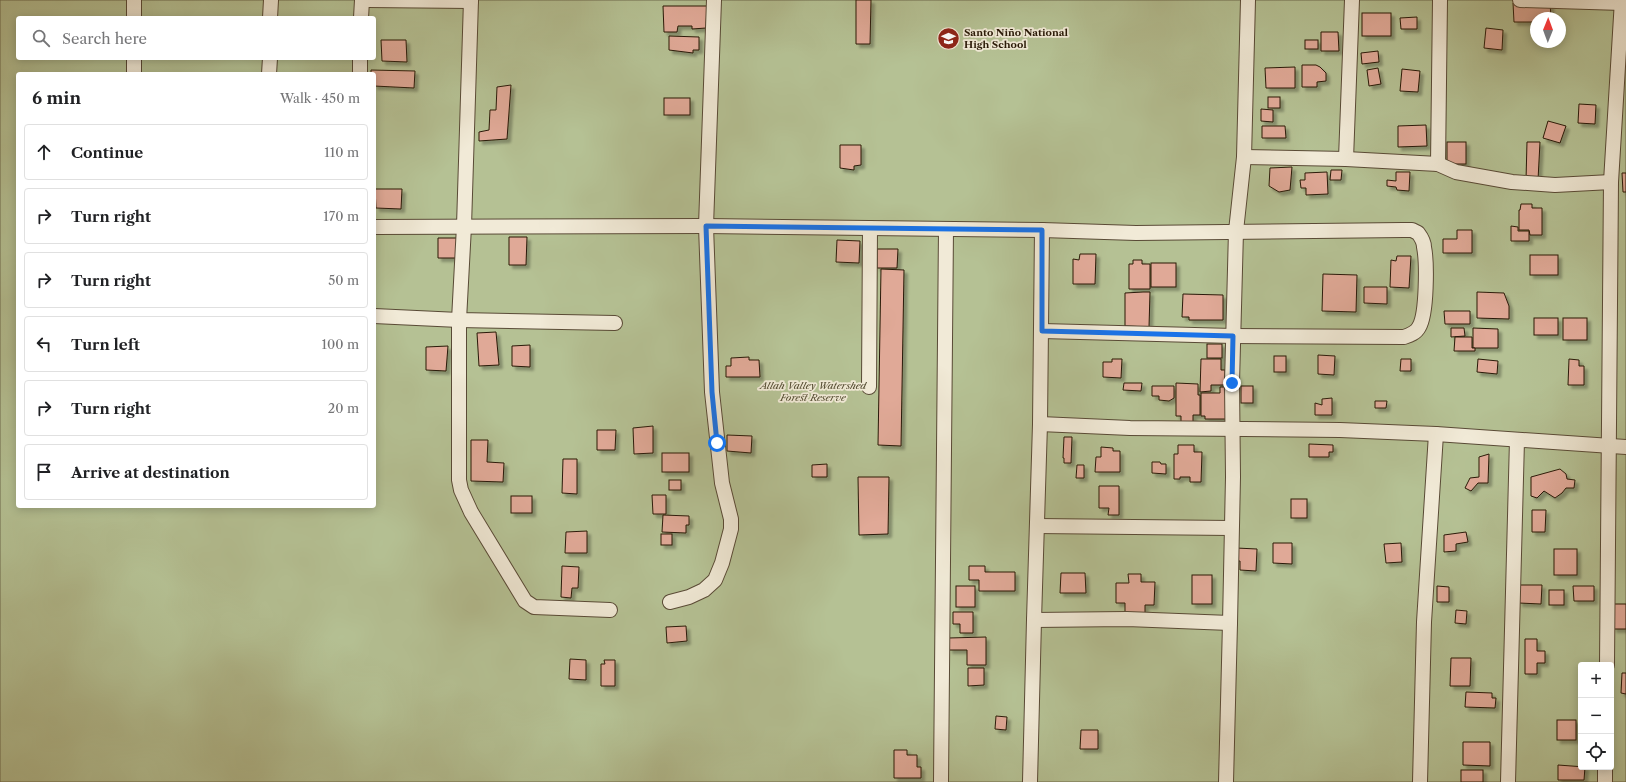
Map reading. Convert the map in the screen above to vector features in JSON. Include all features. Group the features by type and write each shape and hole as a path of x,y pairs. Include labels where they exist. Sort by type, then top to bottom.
{"street":[{"path":"134,0 134,16"},
{"path":"270,16 271,0"},
{"path":"361,16 362,0"},
{"path":"368,0 471,1 464,226 459,320 459,480 461,490 471,512 525,601 534,607 610,610"},
{"path":"670,602 704,590 715,580 722,563 731,529 731,519 722,483 718,456 712,392 706,226 714,0"},
{"path":"1226,782 1230,623 1233,336 1236,231 1244,157 1248,0"},
{"path":"1346,159 1352,0"},
{"path":"1438,164 1440,0"},
{"path":"1520,0 1622,1 1623,43 1611,182 1607,662"},
{"path":"134,60 134,72"},
{"path":"269,72 270,60"},
{"path":"360,60 360,72"},
{"path":"1244,157 1346,159 1438,164 1456,172 1512,182 1555,185 1611,182"},
{"path":"376,227 706,226 1042,230 1136,233 1412,230 1418,233 1424,246 1425,290 1420,326 1416,332 1404,337 1233,336 1042,331"},
{"path":"869,387 870,228"},
{"path":"941,782 946,229"},
{"path":"1030,782 1040,424 1042,230"},
{"path":"376,316 459,320 615,322"},
{"path":"1040,424 1130,428 1340,430 1436,434 1626,447"},
{"path":"1420,782 1424,622 1436,434"},
{"path":"1508,782 1517,440"},
{"path":"1037,526 1231,528"},
{"path":"1034,620 1128,619 1230,623"},
{"path":"1605,770 1605,782"}],"green space":[{"name":"Allah Valley Watershed Forest Reserve","path":"0,0 1626,0 1626,782 0,782"}],"building":[{"path":"856,0 871,0 870,44 856,44"},
{"path":"1513,3 1550,3 1551,12 1530,12 1530,22 1514,22"},
{"path":"663,6 707,6 706,28 692,29 692,26 678,26 677,32 664,32"},
{"path":"1362,13 1391,13 1391,36 1362,36"},
{"path":"1417,17 1417,29 1401,29 1400,18"},
{"path":"1486,28 1503,30 1502,50 1484,48"},
{"path":"1321,32 1338,32 1339,51 1321,51"},
{"path":"669,36 699,37 699,50 693,50 693,53 669,50"},
{"path":"381,40 406,40 407,62 382,61"},
{"path":"1305,40 1318,40 1318,49 1305,49"},
{"path":"1378,51 1379,62 1362,64 1361,53"},
{"path":"1302,65 1316,65 1320,67 1326,73 1326,81 1317,82 1317,87 1302,87"},
{"path":"1295,67 1295,88 1266,88 1265,68"},
{"path":"1378,68 1381,84 1369,86 1367,70"},
{"path":"1402,69 1420,71 1418,92 1400,91"},
{"path":"371,70 415,71 414,88 376,86 376,72 371,72"},
{"path":"511,85 507,139 479,141 479,132 489,130 490,110 496,110 497,87"},
{"path":"1268,97 1280,97 1280,108 1268,108"},
{"path":"664,98 690,98 690,115 664,115"},
{"path":"1579,104 1596,105 1595,124 1578,123"},
{"path":"1261,109 1273,110 1273,122 1261,121"},
{"path":"1548,121 1566,126 1560,143 1543,138"},
{"path":"1426,125 1427,146 1398,147 1398,126"},
{"path":"1262,126 1285,126 1286,138 1262,138"},
{"path":"1447,142 1466,142 1466,164 1447,164"},
{"path":"1527,142 1540,142 1538,180 1526,180"},
{"path":"840,145 861,145 861,165 854,166 854,170 840,168"},
{"path":"1292,167 1290,190 1279,192 1269,186 1270,168"},
{"path":"1331,170 1342,170 1341,180 1330,180"},
{"path":"1327,172 1328,194 1306,195 1306,188 1301,188 1300,180 1305,180 1305,173"},
{"path":"1396,172 1410,172 1409,191 1397,190 1396,187 1387,186 1387,180 1396,181"},
{"path":"1622,173 1626,173 1626,192 1623,192"},
{"path":"376,189 402,189 401,209 376,208"},
{"path":"1521,204 1532,204 1532,208 1542,208 1542,235 1530,235 1529,230 1519,230 1519,210"},
{"path":"1511,226 1518,227 1518,231 1529,231 1529,241 1511,241"},
{"path":"1457,230 1472,230 1472,253 1443,253 1443,239 1457,239"},
{"path":"509,237 527,237 526,265 509,265"},
{"path":"438,238 459,238 457,258 438,258"},
{"path":"837,240 860,241 859,263 836,262"},
{"path":"877,249 898,249 897,268 877,268"},
{"path":"1080,254 1096,254 1095,284 1073,284 1073,259 1079,260"},
{"path":"1530,255 1558,255 1558,275 1530,275"},
{"path":"1397,256 1411,256 1409,288 1390,287 1391,260 1396,261"},
{"path":"1133,260 1142,260 1142,264 1150,264 1150,289 1129,289 1129,264 1133,264"},
{"path":"1151,263 1176,263 1176,287 1151,287"},
{"path":"881,269 904,270 901,446 878,445"},
{"path":"1323,274 1357,275 1356,312 1322,311"},
{"path":"1364,287 1387,287 1387,304 1364,303"},
{"path":"1150,292 1149,327 1125,326 1125,293"},
{"path":"1477,292 1504,293 1509,306 1509,319 1477,318"},
{"path":"1183,294 1223,295 1223,320 1189,320 1189,317 1182,317"},
{"path":"1444,311 1470,311 1470,324 1445,324"},
{"path":"1534,318 1558,318 1558,335 1534,335"},
{"path":"1563,318 1587,318 1587,340 1563,340"},
{"path":"1451,328 1464,328 1465,336 1451,337"},
{"path":"1473,328 1498,329 1498,348 1473,348"},
{"path":"496,332 499,365 479,366 477,333"},
{"path":"1455,337 1472,337 1472,348 1475,348 1475,351 1454,351"},
{"path":"1207,344 1222,344 1222,358 1207,358"},
{"path":"530,345 530,367 512,366 512,346"},
{"path":"448,346 446,371 426,370 426,347"},
{"path":"1318,355 1335,356 1334,375 1318,374"},
{"path":"1274,356 1286,356 1286,372 1274,372"},
{"path":"749,357 749,360 759,360 760,377 726,377 726,366 731,366 731,358"},
{"path":"1112,359 1122,359 1121,378 1103,377 1103,362 1112,362"},
{"path":"1201,359 1221,359 1221,370 1225,370 1225,385 1211,385 1211,391 1200,392"},
{"path":"1401,359 1411,359 1411,371 1400,371"},
{"path":"1478,359 1498,361 1497,374 1477,372"},
{"path":"1569,359 1579,360 1579,366 1584,366 1584,385 1568,385"},
{"path":"1124,383 1142,383 1141,391 1123,390"},
{"path":"1176,383 1198,384 1198,395 1200,395 1200,415 1193,415 1193,422 1181,422 1181,416 1176,416"},
{"path":"1152,386 1174,386 1174,398 1169,401 1159,400 1159,396 1152,396"},
{"path":"1241,386 1253,386 1253,403 1241,403"},
{"path":"1220,387 1226,387 1226,419 1205,419 1205,416 1201,416 1201,393 1220,393"},
{"path":"1332,398 1332,415 1315,415 1315,403 1322,405 1322,399"},
{"path":"1375,401 1387,401 1386,408 1375,408"},
{"path":"653,426 653,453 634,454 633,428"},
{"path":"597,430 616,430 615,450 597,450"},
{"path":"727,435 752,436 751,453 727,451"},
{"path":"1064,437 1072,437 1071,463 1064,463"},
{"path":"471,440 488,440 487,462 504,463 503,482 471,481"},
{"path":"1309,444 1333,445 1333,452 1329,452 1329,457 1309,457"},
{"path":"1178,445 1194,445 1194,452 1202,452 1201,482 1190,482 1190,477 1180,477 1180,479 1174,479 1174,454 1178,454"},
{"path":"1101,447 1113,448 1113,451 1120,451 1120,472 1095,472 1096,457 1101,457"},
{"path":"662,453 689,453 689,472 662,472"},
{"path":"1489,454 1488,483 1478,483 1471,491 1465,488 1470,478 1479,477 1479,457"},
{"path":"563,459 577,459 577,494 562,493"},
{"path":"1152,462 1166,464 1166,474 1152,473"},
{"path":"827,464 827,477 812,477 812,465"},
{"path":"1077,465 1084,465 1084,478 1076,478"},
{"path":"1560,469 1566,474 1567,479 1575,480 1574,488 1566,488 1555,498 1544,491 1537,498 1531,496 1531,477"},
{"path":"858,477 889,477 888,534 859,535"},
{"path":"669,480 681,480 681,490 669,490"},
{"path":"1099,486 1119,486 1119,515 1108,515 1109,508 1099,508"},
{"path":"652,495 666,495 666,514 653,514"},
{"path":"511,496 532,496 532,513 511,513"},
{"path":"1291,499 1307,499 1307,518 1291,518"},
{"path":"1532,510 1546,510 1545,532 1532,532"},
{"path":"663,515 689,516 689,525 686,525 686,533 662,532"},
{"path":"587,531 587,553 565,553 566,532"},
{"path":"1466,532 1468,542 1456,544 1456,551 1444,552 1444,535"},
{"path":"661,534 672,534 672,545 661,545"},
{"path":"1273,543 1292,543 1292,564 1273,563"},
{"path":"1401,543 1402,562 1386,563 1384,544"},
{"path":"1236,548 1257,549 1256,571 1240,570 1240,561 1236,561"},
{"path":"1554,549 1577,549 1577,575 1554,575"},
{"path":"562,566 579,567 578,588 572,588 571,598 561,597"},
{"path":"969,566 985,566 985,572 1015,572 1015,591 979,591 979,580 969,580"},
{"path":"1061,573 1085,573 1086,593 1060,593"},
{"path":"1128,574 1141,574 1141,582 1155,582 1154,605 1145,605 1145,616 1125,616 1125,603 1116,603 1116,583 1129,583"},
{"path":"1192,575 1212,575 1212,604 1192,604"},
{"path":"1519,585 1542,585 1541,604 1519,603"},
{"path":"956,586 975,586 975,607 956,607"},
{"path":"1437,586 1449,587 1449,602 1437,602"},
{"path":"1573,586 1594,586 1594,601 1574,601"},
{"path":"1549,590 1564,590 1564,605 1549,605"},
{"path":"1614,604 1626,604 1626,629 1613,629"},
{"path":"1456,610 1467,611 1466,624 1455,623"},
{"path":"953,612 973,612 973,633 960,633 960,624 953,624"},
{"path":"686,626 687,641 667,643 666,627"},
{"path":"986,637 986,665 967,665 967,650 949,650 949,638"},
{"path":"1525,639 1537,639 1537,651 1545,651 1545,663 1537,663 1537,674 1525,674"},
{"path":"1451,658 1471,658 1470,686 1450,686"},
{"path":"570,659 586,660 586,680 569,679"},
{"path":"604,660 615,660 615,686 601,686 601,664 605,664"},
{"path":"968,668 984,668 984,685 968,686"},
{"path":"1622,673 1626,673 1626,694 1621,693"},
{"path":"1466,692 1492,693 1492,698 1496,698 1495,708 1465,707"},
{"path":"996,716 1007,717 1006,730 995,729"},
{"path":"1557,720 1576,720 1576,740 1557,740"},
{"path":"1081,730 1098,730 1098,749 1080,749"},
{"path":"1463,742 1490,742 1490,766 1463,765"},
{"path":"894,750 907,750 907,755 917,755 917,767 921,767 921,778 894,778"},
{"path":"1558,765 1578,766 1578,770 1585,770 1584,780 1558,780"},
{"path":"1461,770 1483,770 1483,782 1461,782"}],"place":[{"name":"Santo Niño National High School","path":"948,38"}],"route":[{"path":"717,443 712,392 706,226 1042,230 1042,331 1233,336 1232,383"}]}
